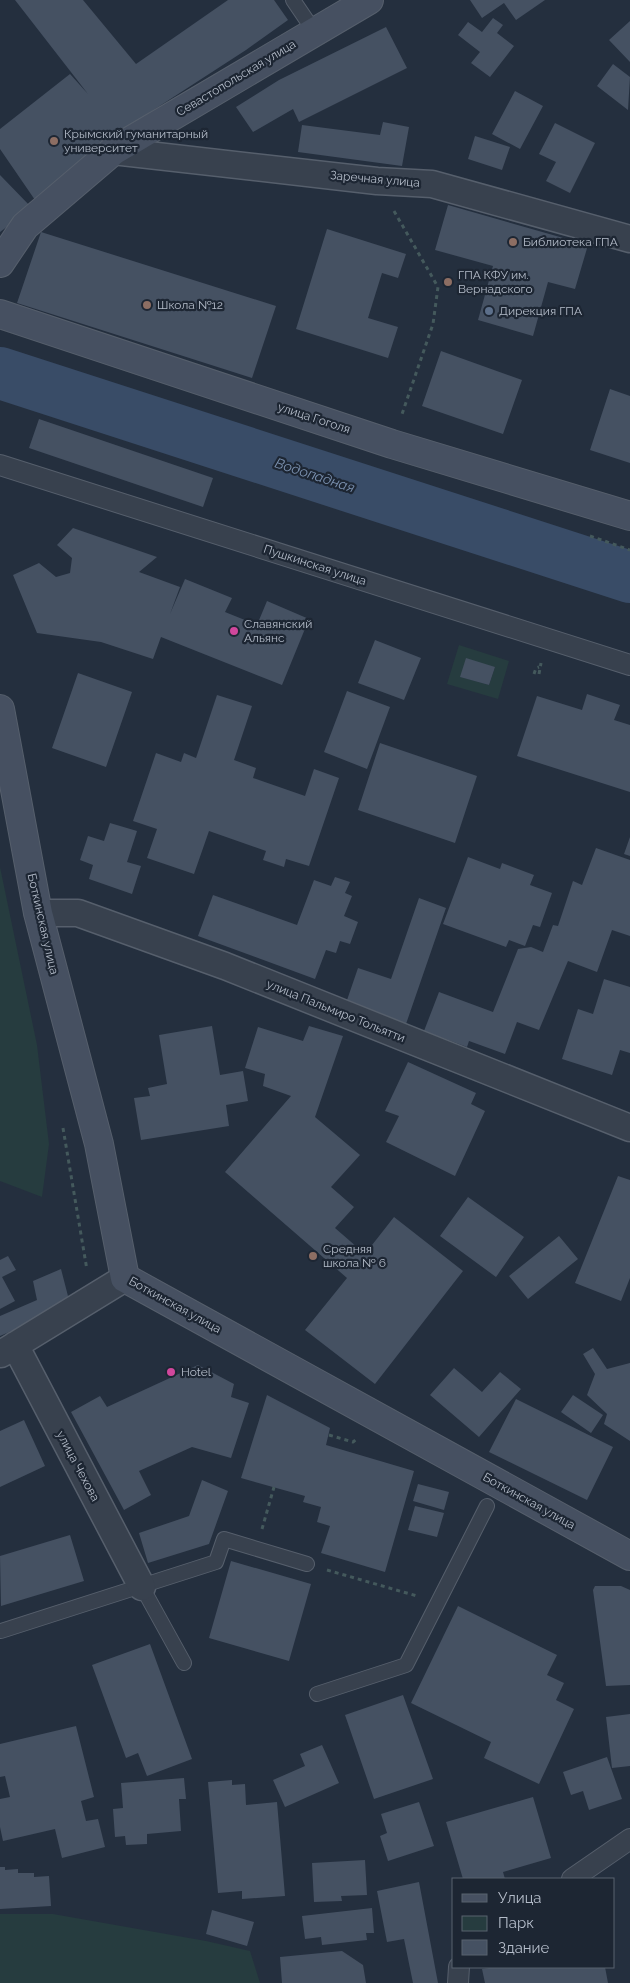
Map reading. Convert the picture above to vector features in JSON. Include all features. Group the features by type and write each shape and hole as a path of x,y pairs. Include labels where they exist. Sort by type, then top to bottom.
{"main road":[{"name":"Севастопольская улица","path":"0,263 25,226 113,152 369,0"},
{"name":"улица Гоголя","path":"0,314 392,444 630,516"},
{"name":"Боткинская улица","path":"0,709 38,913 99,1144 125,1278 630,1556"}],"street":[{"name":"Заречная улица","path":"113,152 377,181 432,184 630,239"},
{"name":"Пушкинская улица","path":"0,465 630,665"},
{"name":"улица Пальмиро Тольятти","path":"38,913 78,913 179,950 630,1128"},
{"name":"улица Чехова","path":"125,1278 7,1350 142,1587"},
{"path":"573,1878 630,1839"},
{"path":"458,1983 459,1968"}],"lane":[{"path":"293,0 314,31"},
{"path":"317,1694 406,1664 487,1506"},
{"path":"1,1631 216,1562 224,1539 307,1564"},
{"path":"142,1587 184,1663"}],"path":[{"path":"377,181 438,287 433,324 392,444"},
{"path":"534,674 536,668 540,670"},
{"path":"62,1125 84,1258 94,1297"},
{"path":"350,1432 367,1442"},
{"path":"329,1435 353,1442 359,1437"},
{"path":"256,1549 274,1487"},
{"path":"307,1564 437,1602"}],"green space":[{"path":"459,645 509,661 498,699 447,684","holes":["495,667 489,685 461,677"]},
{"path":"0,867 37,1045 49,1144 42,1197 0,1181"},
{"path":"0,1914 53,1914 206,1941 250,1951 260,1983 0,1983"}],"building":[{"path":"15,0 83,0 136,64 228,0 274,0 288,20 246,50 118,133 35,200 0,149 0,129 70,74 88,94"},
{"path":"470,0 545,0 516,20 504,3 482,18"},
{"path":"493,18 503,25 497,33 514,46 490,77 471,63 480,52 458,35 468,22 482,32"},
{"path":"630,21 630,62 609,40"},
{"path":"386,27 407,68 299,122 293,109 253,132 236,107 279,80"},
{"path":"613,64 630,77 628,110 597,86"},
{"path":"515,91 543,106 520,149 492,134"},
{"path":"383,122 409,127 402,166 298,152 302,125 380,135"},
{"path":"555,123 595,143 570,193 546,181 556,162 539,154"},
{"path":"475,136 510,147 502,170 468,159"},
{"path":"0,175 32,208 0,232"},
{"path":"448,205 588,245 575,289 548,282 533,336 478,320 493,266 435,250"},
{"path":"327,229 406,254 398,278 382,273 368,318 398,327 388,358 296,329"},
{"name":"Школа №12","path":"41,232 276,306 252,378 17,303"},
{"path":"441,351 522,380 503,434 422,406"},
{"path":"610,389 630,396 630,463 590,450"},
{"path":"39,419 213,478 203,507 29,448"},
{"path":"73,528 157,557 139,572 180,587 170,614 185,579 232,598 225,612 257,625 267,601 309,619 282,685 161,637 153,659 101,642 37,633 13,575 39,563 56,577 70,573 72,558 57,545"},
{"path":"375,640 421,658 404,700 358,683"},
{"path":"466,658 495,667 489,685 460,677"},
{"path":"78,673 132,692 106,767 52,748"},
{"path":"347,691 390,707 367,769 324,752"},
{"path":"587,694 620,705 614,720 630,725 630,792 517,756 537,696 582,710"},
{"path":"217,695 252,706 234,760 256,768 253,778 305,796 314,769 339,778 309,866 286,859 284,867 263,860 266,851 209,831 194,874 147,858 157,829 133,821 156,753 181,762 184,753 196,758"},
{"path":"380,743 477,776 455,843 358,810"},
{"path":"110,823 137,831 127,862 141,866 132,894 89,879 93,865 80,860 88,836 104,841"},
{"path":"630,837 630,856 624,854"},
{"path":"596,848 630,860 630,936 612,930 597,972 568,961 539,1030 517,1022 505,1054 469,1041 467,1047 424,1031 439,992 493,1012 518,949 531,947 543,952 553,925 558,926 573,881 582,885"},
{"path":"468,857 500,869 502,863 534,875 530,885 552,893 540,927 533,925 525,946 509,940 506,947 443,924"},
{"path":"335,877 350,882 345,893 352,896 344,916 358,922 350,944 340,941 336,953 326,950 315,979 198,936 213,895 297,925 314,880 331,886"},
{"path":"419,898 446,908 406,1024 346,1003 358,968 391,979"},
{"path":"604,979 630,987 630,1053 620,1050 612,1075 562,1059 578,1009 593,1014"},
{"path":"212,1026 220,1075 243,1071 248,1101 226,1105 229,1126 141,1140 134,1098 150,1096 148,1088 167,1084 159,1035"},
{"path":"309,1026 343,1036 315,1117 360,1155 331,1187 354,1207 335,1228 365,1254 394,1217 463,1271 375,1384 305,1330 347,1278 225,1172 291,1096 263,1086 265,1074 245,1068 258,1027 303,1041"},
{"path":"408,1062 476,1093 471,1104 485,1111 455,1176 386,1142 399,1116 385,1111"},
{"path":"618,1176 630,1180 630,1278 621,1301 575,1283"},
{"path":"468,1197 524,1237 496,1277 440,1236"},
{"path":"559,1236 578,1259 528,1299 509,1276"},
{"path":"8,1256 16,1270 2,1277 15,1301 0,1309 0,1260"},
{"path":"61,1269 68,1296 57,1311 0,1336 0,1316 37,1300 33,1281"},
{"path":"593,1348 607,1369 630,1363 630,1441 604,1424 607,1414 587,1395 595,1374 583,1354"},
{"path":"198,1365 234,1384 231,1397 249,1403 231,1458 192,1447 139,1471 151,1495 124,1510 71,1412 100,1396 107,1407"},
{"path":"454,1368 482,1392 500,1372 521,1389 479,1437 430,1395"},
{"path":"267,1395 330,1428 326,1445 414,1471 385,1572 321,1553 330,1526 317,1522 321,1507 303,1502 305,1496 241,1478"},
{"path":"573,1395 603,1415 591,1433 561,1412"},
{"path":"516,1399 613,1447 587,1500 489,1452"},
{"path":"24,1420 45,1466 0,1487 0,1431"},
{"path":"202,1480 228,1491 209,1544 148,1563 139,1533 189,1516"},
{"path":"418,1484 449,1492 444,1510 413,1501"},
{"path":"415,1506 444,1513 437,1537 408,1530"},
{"path":"70,1535 84,1581 1,1606 0,1556"},
{"path":"231,1561 311,1584 289,1661 209,1638"},
{"path":"595,1586 621,1586 630,1590 630,1685 606,1686 593,1590"},
{"path":"458,1606 557,1655 547,1675 564,1683 556,1700 574,1709 539,1784 484,1758 491,1742 411,1703"},
{"path":"150,1644 192,1759 147,1776 138,1753 126,1758 92,1665"},
{"path":"403,1695 433,1779 374,1799 345,1715"},
{"path":"630,1714 630,1766 612,1768 606,1717"},
{"path":"76,1726 94,1797 81,1801 86,1821 98,1819 105,1847 62,1858 55,1829 3,1841 0,1827 0,1799 10,1797 5,1776 0,1777 0,1744"},
{"path":"322,1745 339,1783 285,1807 273,1780 305,1766 300,1754"},
{"path":"607,1757 622,1799 589,1810 583,1791 571,1795 563,1772"},
{"path":"184,1778 186,1799 179,1799 181,1831 147,1834 147,1844 126,1845 125,1836 115,1837 113,1809 123,1808 121,1783"},
{"path":"232,1780 232,1785 245,1784 246,1805 277,1802 285,1896 242,1899 242,1891 218,1893 208,1782"},
{"path":"533,1797 551,1858 503,1872 505,1878 463,1878 446,1822"},
{"path":"419,1802 434,1846 388,1861 380,1836 387,1833 381,1814"},
{"path":"365,1860 367,1895 341,1896 342,1901 314,1902 312,1863"},
{"path":"0,1867 5,1867 5,1870 18,1869 18,1873 34,1873 34,1877 49,1876 51,1906 0,1909"},
{"path":"419,1882 438,1983 413,1983 404,1939 387,1942 377,1891"},
{"path":"372,1908 374,1933 366,1933 367,1940 322,1945 321,1937 305,1939 302,1916"},
{"path":"212,1910 254,1922 247,1946 206,1934"},
{"path":"342,1951 363,1965 366,1983 282,1983 280,1957"},
{"path":"605,1968 608,1983 485,1983 482,1969"}],"waterway":[{"name":"Водопадная","path":"0,373 630,577"}],"place":[{"name":"Крымский гуманитарный университет","path":"54,141"},
{"name":"Библиотека ГПА","path":"513,242"},
{"name":"ГПА КФУ им. Вернадского","path":"448,282"},
{"name":"Школа №12","path":"147,305"},
{"name":"Дирекция ГПА","path":"489,311"},
{"name":"Славянский Альянс","path":"234,631"},
{"name":"Средняя школа № 6","path":"313,1256"},
{"name":"Hotel","path":"171,1372"}]}
